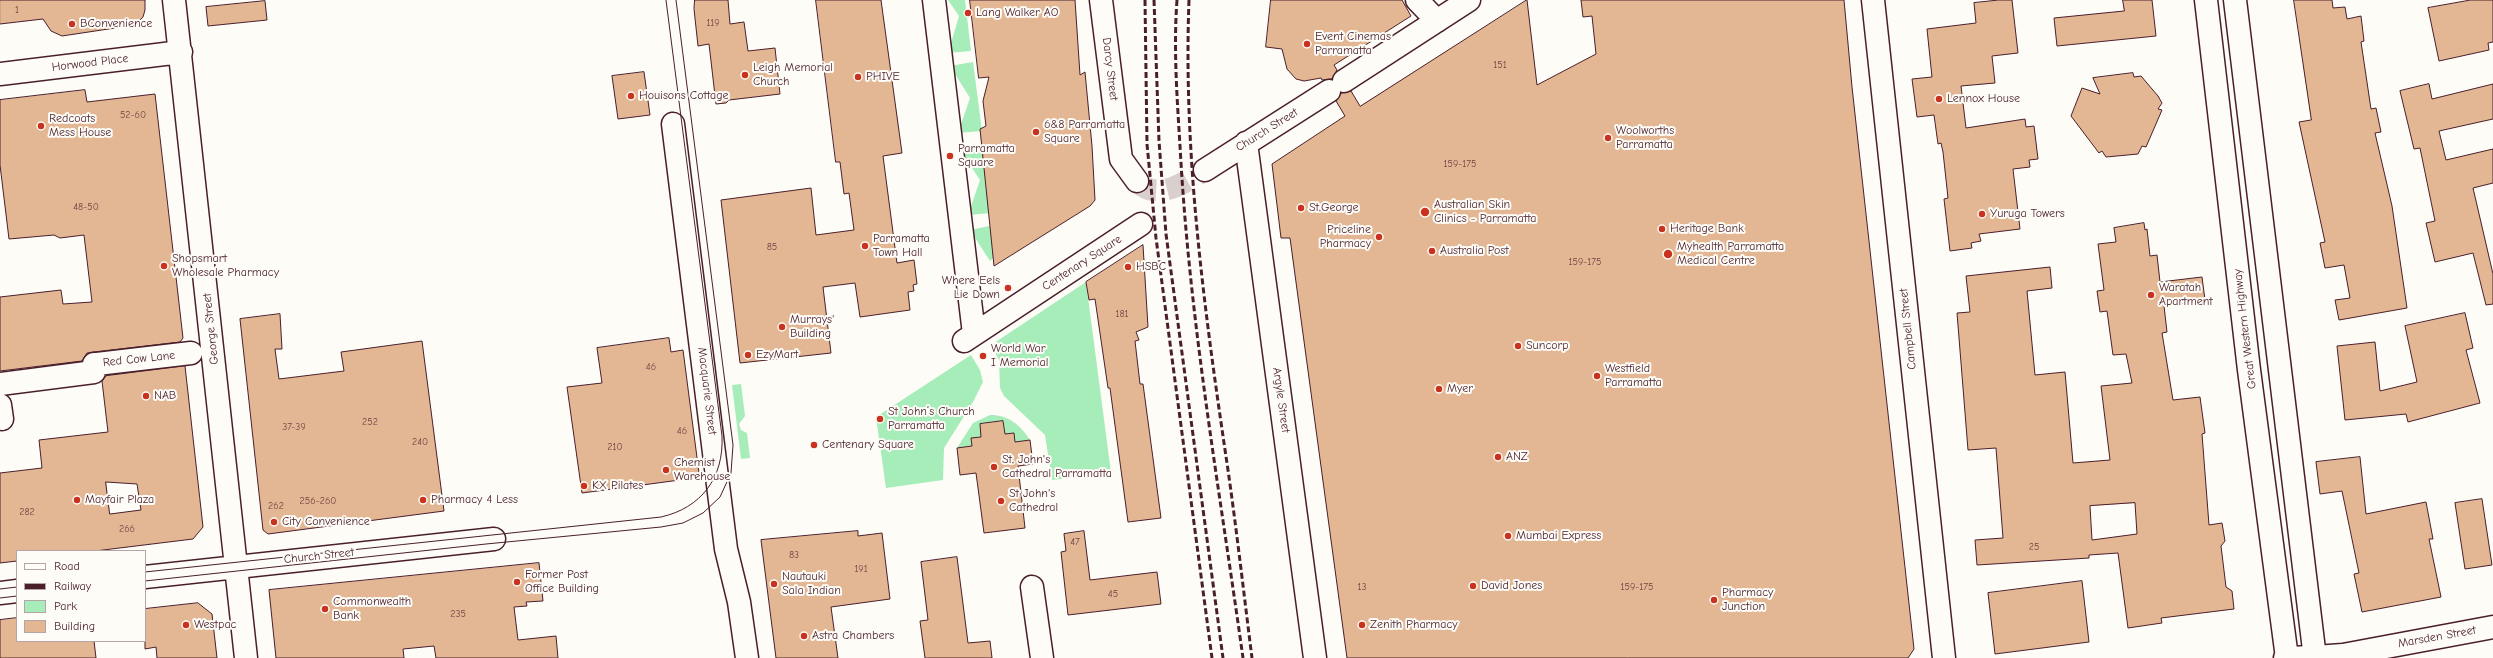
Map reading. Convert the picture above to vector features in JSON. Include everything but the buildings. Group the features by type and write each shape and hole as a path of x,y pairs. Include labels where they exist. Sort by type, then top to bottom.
{"main road":[{"name":"George Street","path":"174,0 181,52 246,658"},
{"name":"Centenary Square","path":"934,0 968,338 1141,224"},
{"name":"Darcy Street","path":"1101,0 1121,159 1137,181"},
{"path":"1417,0 1437,21"},
{"path":"1430,0 1437,21"},
{"name":"Church Street","path":"1205,170 1468,0"},
{"name":"Campbell Street","path":"1873,0 1944,658"},
{"name":"Great Western Highway","path":"2206,0 2249,370 2286,658"},
{"path":"2235,0 2315,657"},
{"name":"Horwood Place","path":"0,74 181,52"},
{"name":"Macquarie Street","path":"673,124 726,549 739,602 747,658"},
{"name":"Argyle Street","path":"1238,148 1315,658"},
{"name":"Red Cow Lane","path":"0,384 94,372 94,364 192,353"},
{"name":"Church Street","path":"146,577 237,565 494,539"},
{"path":"1032,587 1042,658"},
{"path":"0,593 16,591"},
{"name":"Marsden Street","path":"2286,658 2344,654 2493,627"}],"green space":[{"path":"948,0 965,0 971,51 948,53 959,16"},
{"path":"973,62 982,131 958,133 970,98 950,66"},
{"path":"984,144 991,213 968,215 980,180 959,148"},
{"path":"989,226 993,229 997,255 990,261 970,230"},
{"path":"1086,282 1111,473 1052,480 1045,435 1004,396 1000,388 999,360 991,345"},
{"path":"971,355 980,370 983,382 973,402 944,448 943,480 886,488 876,417"},
{"path":"741,384 745,416 739,424 741,430 747,433 750,458 741,459 732,385"},
{"path":"990,415 1003,417 1018,425 1030,440 1015,442 1014,433 1005,434 1003,421 980,424 981,437 972,438 972,446 957,448 973,423"}],"tunnel":[{"path":"1137,181 1145,187 1153,190 1162,190 1180,185 1205,170"}],"tram line":[{"path":"146,572 661,517 675,513 688,506 707,489 714,478 719,465 722,451 722,436 666,0"},
{"path":"146,581 486,544 661,527 683,523 703,513 720,497 731,473 733,445 676,0"},
{"path":"0,589 16,587"},
{"path":"0,598 16,596"}],"railway":[{"path":"1145,0 1147,144 1156,238 1212,658"},
{"path":"1154,0 1159,141 1166,234 1223,658"},
{"path":"1177,0 1177,102 1192,287 1207,411 1243,658"},
{"path":"1189,0 1189,118 1198,236 1211,353 1252,658"}],"place":[{"name":"Lang Walker AO","path":"968,13"},
{"name":"BConvenience","path":"72,24"},
{"name":"Event Cinemas Parramatta","path":"1307,44"},
{"name":"Leigh Memorial Church","path":"745,75"},
{"name":"PHIVE","path":"858,77"},
{"name":"Houisons Cottage","path":"631,96"},
{"name":"Lennox House","path":"1939,99"},
{"name":"Redcoats Mess House","path":"41,126"},
{"name":"6&8 Parramatta Square","path":"1036,132"},
{"name":"Woolworths Parramatta","path":"1608,138"},
{"name":"Parramatta Square","path":"950,156"},
{"name":"St.George","path":"1301,208"},
{"name":"Australian Skin Clinics - Parramatta","path":"1425,212"},
{"name":"Yuruga Towers","path":"1982,214"},
{"name":"Heritage Bank","path":"1662,229"},
{"name":"Priceline Pharmacy","path":"1379,237"},
{"name":"Parramatta Town Hall","path":"865,246"},
{"name":"Australia Post","path":"1432,251"},
{"name":"Myhealth Parramatta Medical Centre","path":"1668,254"},
{"name":"Shopsmart Wholesale Pharmacy","path":"164,266"},
{"name":"HSBC","path":"1128,267"},
{"name":"Where Eels Lie Down","path":"1008,288"},
{"name":"Waratah Apartment","path":"2151,295"},
{"name":"Murrays' Building","path":"782,327"},
{"name":"Suncorp","path":"1518,346"},
{"name":"EzyMart","path":"748,355"},
{"name":"World War I Memorial","path":"983,356"},
{"name":"Westfield Parramatta","path":"1597,376"},
{"name":"Myer","path":"1439,389"},
{"name":"NAB","path":"146,396"},
{"name":"St John’s Church Parramatta","path":"880,419"},
{"name":"Centenary Square","path":"814,445"},
{"name":"ANZ","path":"1498,457"},
{"name":"St. John's Cathedral Parramatta","path":"994,467"},
{"name":"Chemist Warehouse","path":"666,470"},
{"name":"KX Pilates","path":"584,486"},
{"name":"Mayfair Plaza","path":"77,500"},
{"name":"Pharmacy 4 Less","path":"423,500"},
{"name":"St John's Cathedral","path":"1001,501"},
{"name":"City Convenience","path":"274,522"},
{"name":"Mumbai Express","path":"1508,536"},
{"name":"Former Post Office Building","path":"517,582"},
{"name":"Nautauki Sala Indian","path":"774,584"},
{"name":"David Jones","path":"1473,586"},
{"name":"Pharmacy Junction","path":"1714,600"},
{"name":"Commonwealth Bank","path":"325,609"},
{"name":"Westpac","path":"186,625"},
{"name":"Zenith Pharmacy","path":"1362,625"},
{"name":"Astra Chambers","path":"804,636"}]}
